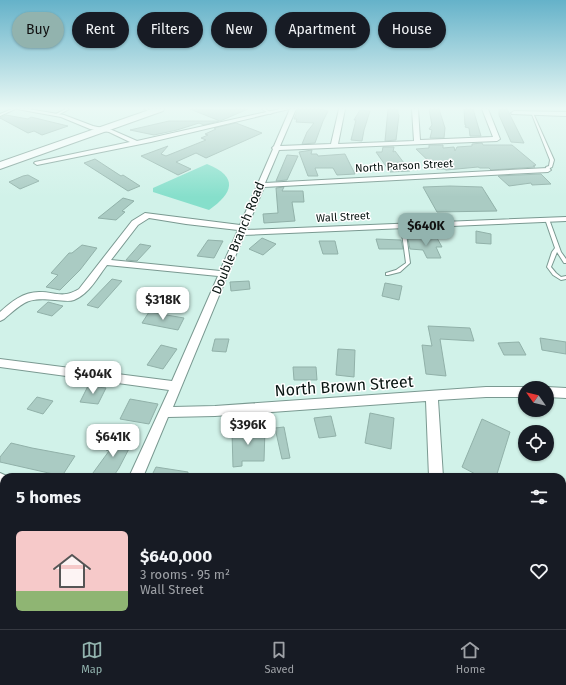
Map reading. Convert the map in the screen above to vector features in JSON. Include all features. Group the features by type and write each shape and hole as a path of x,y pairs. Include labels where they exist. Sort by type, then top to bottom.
{"main road":[{"path":"0,166 77,138"}],"street":[{"path":"126,138 136,143"},
{"path":"37,163 157,138"},
{"name":"Double Branch Road","path":"138,473 224,274 280,138"},
{"path":"334,146 336,138"},
{"path":"276,148 497,138"},
{"name":"North Parson Street","path":"260,185 548,170"},
{"name":"Wall Street","path":"0,318 18,302 28,297 38,295 70,298 82,291 136,223 148,215 242,231 566,219"},
{"path":"105,262 224,274"},
{"path":"0,363 176,386"},
{"name":"North Brown Street","path":"165,412 215,411 486,392 518,392"},
{"path":"554,393 566,394"},
{"path":"432,396 436,473"}],"lane":[{"path":"543,138 552,160 548,170"},
{"path":"547,219 558,248 566,262"},
{"path":"388,274 398,271 408,263 403,226"},
{"path":"558,248 554,252 549,267 551,272 562,279 566,276"}],"green space":[{"path":"207,164 224,174 228,180 229,186 223,197 209,210 153,192 153,188"}],"building":[{"path":"202,138 250,138 206,158 196,153 176,162 191,169 178,175 141,156 168,146 161,154 166,156 206,140"},
{"path":"304,138 317,138 315,143 302,144"},
{"path":"351,138 362,138 362,141 351,140"},
{"path":"385,138 396,138 396,140 385,141"},
{"path":"509,138 522,138 524,143 511,142"},
{"path":"482,143 483,145 512,145 536,165 533,166 535,167 491,170 489,168 478,167 446,170 437,169 416,149 429,148 429,145 443,145 443,148 454,147 455,151 457,147 472,146 472,144"},
{"path":"383,147 394,147 393,152 395,151 410,171 390,172 376,152 382,152"},
{"path":"312,150 311,154 317,154 318,156 345,154 355,174 337,175 333,168 315,168 318,176 308,176 299,152"},
{"path":"287,155 298,156 287,180 276,181"},
{"path":"95,159 121,176 123,175 140,186 128,191 84,163"},
{"path":"541,174 551,184 532,185 531,183 509,186 498,176"},
{"path":"28,175 39,181 20,189 9,182 23,176"},
{"path":"284,187 282,191 303,191 304,202 292,202 295,221 264,223 263,214 278,213 276,188"},
{"path":"423,187 482,187 497,211 437,212"},
{"path":"123,198 134,201 122,211 125,212 116,220 98,218"},
{"path":"476,231 491,234 491,244 476,243"},
{"path":"262,238 276,244 263,255 249,249"},
{"path":"437,238 442,247 436,247 441,258 427,258 423,250 410,249 408,239"},
{"path":"376,239 401,240 403,249 379,249"},
{"path":"208,240 223,241 214,258 197,256"},
{"path":"319,241 335,241 338,254 323,254"},
{"path":"140,244 151,246 137,261 126,260"},
{"path":"82,245 97,248 80,270 60,290 46,287 58,275 51,273 69,253 72,253"},
{"path":"112,279 122,281 98,308 87,305"},
{"path":"249,281 250,289 231,291 230,282"},
{"path":"385,283 402,286 399,300 382,296"},
{"path":"48,302 63,306 52,316 37,312"},
{"path":"149,312 184,318 178,330 142,323"},
{"path":"428,326 470,328 474,341 440,339 446,376 426,374 422,345 432,346"},
{"path":"540,338 566,342 566,354 542,350"},
{"path":"215,339 229,339 226,352 212,351"},
{"path":"519,342 526,355 504,355 498,343"},
{"path":"161,345 177,349 163,369 147,365"},
{"path":"338,349 355,350 354,377 336,375"},
{"path":"293,367 316,367 317,380 294,380"},
{"path":"88,386 106,388 98,404 80,402"},
{"path":"37,397 53,401 43,414 27,409"},
{"path":"130,399 158,404 149,424 120,419"},
{"path":"370,413 394,418 391,449 365,443"},
{"path":"331,416 336,436 319,438 314,418"},
{"path":"482,419 510,432 497,473 473,473 462,467"},
{"path":"284,427 290,458 282,459 275,428"},
{"path":"265,429 264,461 242,461 242,466 233,467 232,432"},
{"path":"114,437 133,441 116,473 93,473 109,451 106,450"},
{"path":"11,443 75,456 64,473 49,473 0,462 0,457"},
{"path":"156,467 188,472 188,473 153,473"}]}
